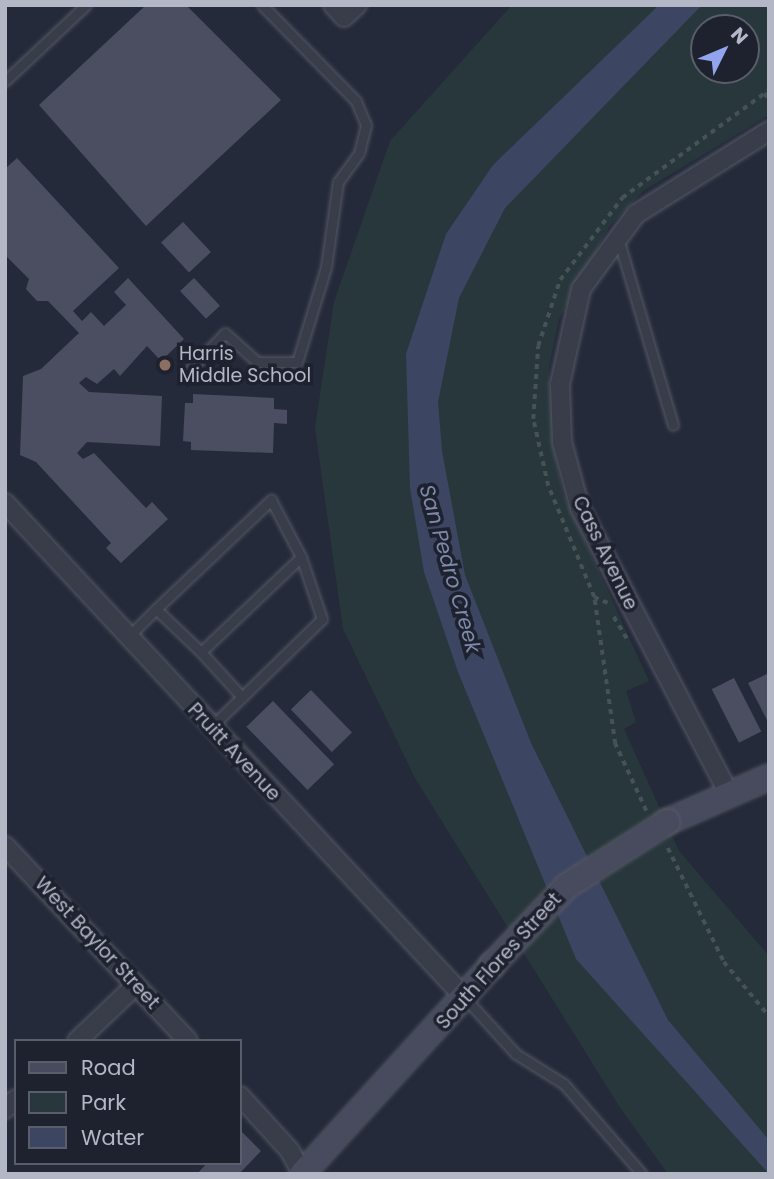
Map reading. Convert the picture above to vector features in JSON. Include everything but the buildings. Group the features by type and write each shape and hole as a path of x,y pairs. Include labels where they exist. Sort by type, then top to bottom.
{"main road":[{"name":"South Flores Street","path":"302,1174 567,886 660,827 769,777"}],"street":[{"path":"768,131 769,141"},
{"name":"Cass Avenue","path":"730,796 580,508 562,442 560,384 569,327 581,289 617,236 658,195 768,131"},
{"name":"Pruitt Avenue","path":"5,503 127,638 465,998"},
{"name":"West Baylor Street","path":"5,846 186,1039"},
{"path":"79,1039 136,985"},
{"path":"242,1098 290,1151 302,1174"}],"lane":[{"path":"5,81 86,5"},
{"path":"184,376 225,333 257,362 297,362 326,267 338,182 359,153 366,125 356,101 262,5"},
{"path":"617,236 673,425"},
{"path":"127,638 271,500 301,557 322,619 211,727"},
{"path":"201,652 301,557"},
{"path":"156,609 201,652 242,697"},
{"path":"465,998 516,1054 564,1084 642,1174"}],"path":[{"path":"769,101 767,91 622,198 560,280 538,346 533,419 548,486 594,597 615,744 660,827 724,962 769,1016"},
{"path":"594,597 609,604 620,635 636,645"}],"green space":[{"path":"512,5 769,5 769,115 643,191 609,227 559,319 549,367 554,450 563,493 649,681 626,691 636,722 624,729 679,851 769,956 769,1174 668,1174 619,1106 415,778 343,629 315,428 334,302 390,141"}],"water":[{"name":"San Pedro Creek","path":"659,5 702,5 690,14 690,17 505,208 459,298 438,402 442,451 465,575 531,743 668,1020 769,1140 769,1174 576,959 458,672 424,572 410,488 406,354 446,234 493,165"}],"place":[{"name":"Harris Middle School","path":"165,365"}]}
